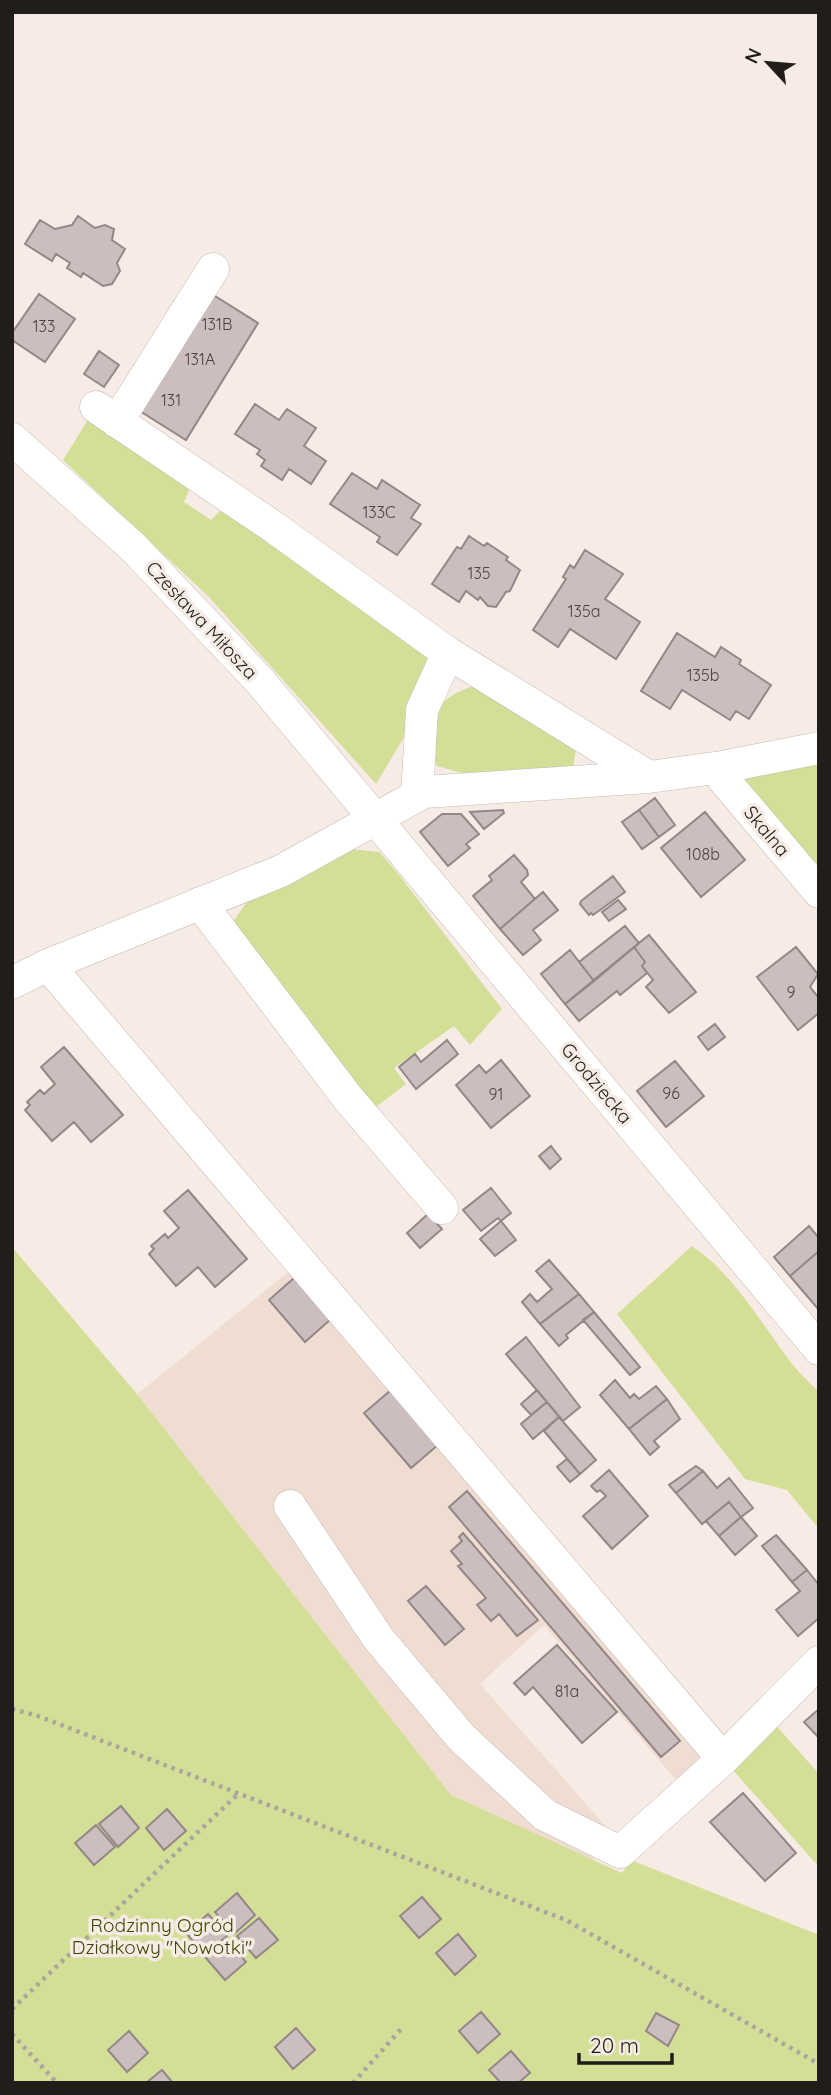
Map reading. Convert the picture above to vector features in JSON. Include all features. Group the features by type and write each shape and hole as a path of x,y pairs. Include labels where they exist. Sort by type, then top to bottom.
{"street":[{"path":"213,269 106,415 275,528 448,653 649,777"},
{"name":"Czesława Miłosza","path":"12,439 133,547 197,612 376,818"},
{"path":"416,796 422,710 448,653"},
{"path":"12,983 48,965 281,871 424,792 649,777 722,768 819,748"},
{"name":"Skalna","path":"722,768 724,780 819,892"},
{"name":"Grodziecka","path":"376,818 819,1349"},
{"path":"200,903 347,1097 442,1208"},
{"path":"48,965 723,1759"},
{"path":"289,1506 379,1639 461,1737 545,1815 620,1852 723,1759 819,1662"}],"path":[{"path":"12,1709 38,1716 566,1920 819,2064"},
{"path":"12,2009 239,1793"},
{"path":"353,2083 402,2028"},
{"path":"12,2034 57,2083"}],"shaded area":[{"path":"292,1269 709,1756 680,1785 544,1625 480,1684 618,1840 592,1861 451,1795 137,1394"}],"green space":[{"path":"91,415 191,485 184,502 211,520 224,507 421,643 431,664 409,729 376,784 209,597 63,460"},
{"path":"474,686 576,749 573,767 469,775 437,766 430,741 433,718 449,698"},
{"path":"819,762 819,874 720,774"},
{"path":"351,849 379,852 502,1009 470,1045 454,1026 394,1068 406,1084 368,1113 251,951 234,920 247,902"},
{"path":"692,1246 721,1270 792,1364 819,1392 819,1529 787,1490 745,1479 617,1314"},
{"name":"Rodzinny Ogród Działkowy \"Nowotki\"","path":"12,1247 137,1394 451,1795 622,1873 631,1860 819,1935 819,2083 12,2083"},
{"path":"773,1722 819,1774 819,1867 731,1768"}],"building":[{"path":"78,216 95,228 105,225 114,229 112,240 125,249 117,263 120,271 112,284 103,286 83,273 81,277 67,268 70,263 56,254 52,261 25,244 40,220 55,229 72,225"},
{"path":"207,291 258,323 186,440 135,408"},
{"path":"39,294 75,319 45,362 12,340 12,333"},
{"path":"99,351 119,365 104,387 84,374"},
{"path":"255,404 279,420 287,409 316,428 304,446 326,461 311,484 289,469 282,480 261,466 265,460 257,454 260,450 235,434"},
{"path":"352,473 377,489 382,480 420,505 411,518 421,524 397,555 377,542 380,537 330,504"},
{"path":"469,536 484,546 487,543 508,557 506,560 520,570 510,591 506,592 496,607 488,606 480,597 478,600 466,591 459,602 432,584 457,547 461,549"},
{"path":"585,550 623,574 605,599 640,622 616,659 570,629 558,647 533,630 566,579 563,577 570,565 574,568"},
{"path":"677,633 715,657 721,647 741,660 739,664 771,685 749,719 736,711 730,720 682,690 670,709 641,691"},
{"path":"655,798 675,825 659,837 639,810"},
{"path":"503,810 504,813 484,829 470,812"},
{"path":"639,810 659,837 642,849 622,822"},
{"path":"705,812 745,860 701,897 661,848"},
{"path":"442,814 461,814 479,834 466,844 470,848 448,866 420,832"},
{"path":"514,855 527,870 528,875 521,882 535,899 500,929 473,896 492,880 489,876"},
{"path":"613,876 625,892 593,915 589,915 580,904 581,901"},
{"path":"543,892 558,910 533,930 541,940 523,955 500,929"},
{"path":"618,900 626,909 609,921 602,912"},
{"path":"625,926 639,943 594,981 579,962"},
{"path":"649,935 696,992 669,1013 646,987 653,980 642,966 645,962 634,947"},
{"path":"634,947 645,962 642,966 647,973 620,995 617,991 579,1021 565,1004"},
{"path":"796,947 818,974 810,987 819,998 819,1013 798,1030 757,977"},
{"path":"570,950 594,981 565,1004 541,974"},
{"path":"715,1024 725,1037 708,1050 698,1037"},
{"path":"447,1040 458,1054 416,1089 399,1067 415,1054 421,1062"},
{"path":"64,1047 123,1115 91,1142 74,1122 52,1141 25,1110 30,1105 27,1102 40,1090 44,1094 55,1084 41,1067"},
{"path":"501,1060 530,1096 491,1128 456,1085 479,1065 486,1073"},
{"path":"675,1061 704,1096 666,1127 637,1091"},
{"path":"551,1146 561,1159 550,1169 539,1156"},
{"path":"491,1188 511,1213 501,1221 498,1218 481,1231 463,1210"},
{"path":"188,1190 247,1259 215,1287 198,1267 176,1286 149,1254 154,1249 151,1246 165,1234 168,1238 179,1228 164,1211"},
{"path":"428,1214 442,1229 420,1248 407,1233"},
{"path":"501,1221 516,1240 495,1256 480,1239"},
{"path":"809,1226 819,1238 819,1251 790,1276 774,1257"},
{"path":"819,1251 819,1310 790,1276"},
{"path":"549,1260 579,1294 540,1324 522,1302 530,1294 537,1302 552,1289 536,1271"},
{"path":"294,1278 330,1320 305,1342 269,1300"},
{"path":"579,1294 594,1312 566,1335 568,1338 559,1346 540,1324"},
{"path":"594,1312 640,1367 630,1375 583,1320"},
{"path":"526,1337 580,1407 563,1421 506,1354"},
{"path":"615,1380 630,1398 634,1394 639,1399 656,1386 667,1399 629,1429 600,1395"},
{"path":"391,1390 438,1445 411,1468 364,1413"},
{"path":"537,1390 547,1402 531,1415 521,1404"},
{"path":"667,1399 680,1419 654,1441 659,1447 650,1455 629,1429"},
{"path":"547,1402 559,1417 533,1439 521,1424"},
{"path":"559,1417 596,1460 580,1474 544,1431"},
{"path":"567,1459 580,1474 570,1482 557,1467"},
{"path":"696,1466 703,1471 676,1493 669,1485"},
{"path":"609,1470 648,1516 612,1549 583,1516 606,1496 591,1486"},
{"path":"703,1471 717,1488 729,1478 753,1508 741,1517 729,1502 702,1524 676,1493"},
{"path":"467,1491 680,1741 661,1757 449,1507"},
{"path":"729,1502 741,1517 719,1536 706,1521"},
{"path":"741,1517 757,1536 735,1555 719,1536"},
{"path":"463,1533 538,1620 517,1636 499,1614 491,1621 477,1605 486,1598 458,1566 462,1564 451,1551 462,1541 459,1537"},
{"path":"776,1535 807,1570 792,1582 762,1546"},
{"path":"807,1570 819,1585 819,1618 798,1636 776,1610 800,1591 792,1582"},
{"path":"426,1586 464,1629 445,1645 408,1601"},
{"path":"557,1645 617,1712 582,1743 533,1687 525,1695 514,1683"},
{"path":"819,1709 819,1738 804,1722"},
{"path":"743,1793 796,1853 765,1881 710,1822"},
{"path":"121,1806 139,1828 118,1847 99,1824"},
{"path":"167,1809 186,1831 164,1850 146,1828"},
{"path":"96,1825 115,1847 94,1865 75,1843"},
{"path":"237,1893 255,1915 234,1934 215,1912"},
{"path":"422,1897 441,1919 419,1938 400,1916"},
{"path":"208,1914 227,1936 205,1955 186,1933"},
{"path":"259,1918 278,1940 256,1958 237,1936"},
{"path":"458,1934 476,1956 455,1975 436,1953"},
{"path":"228,1940 246,1962 225,1980 206,1958"},
{"path":"481,2012 500,2034 478,2053 459,2031"},
{"path":"656,2013 679,2025 668,2046 646,2031"},
{"path":"296,2028 315,2050 293,2069 275,2047"},
{"path":"129,2031 148,2053 127,2072 108,2050"},
{"path":"511,2051 530,2073 518,2083 501,2083 489,2070"},
{"path":"162,2070 173,2083 146,2083"}]}
